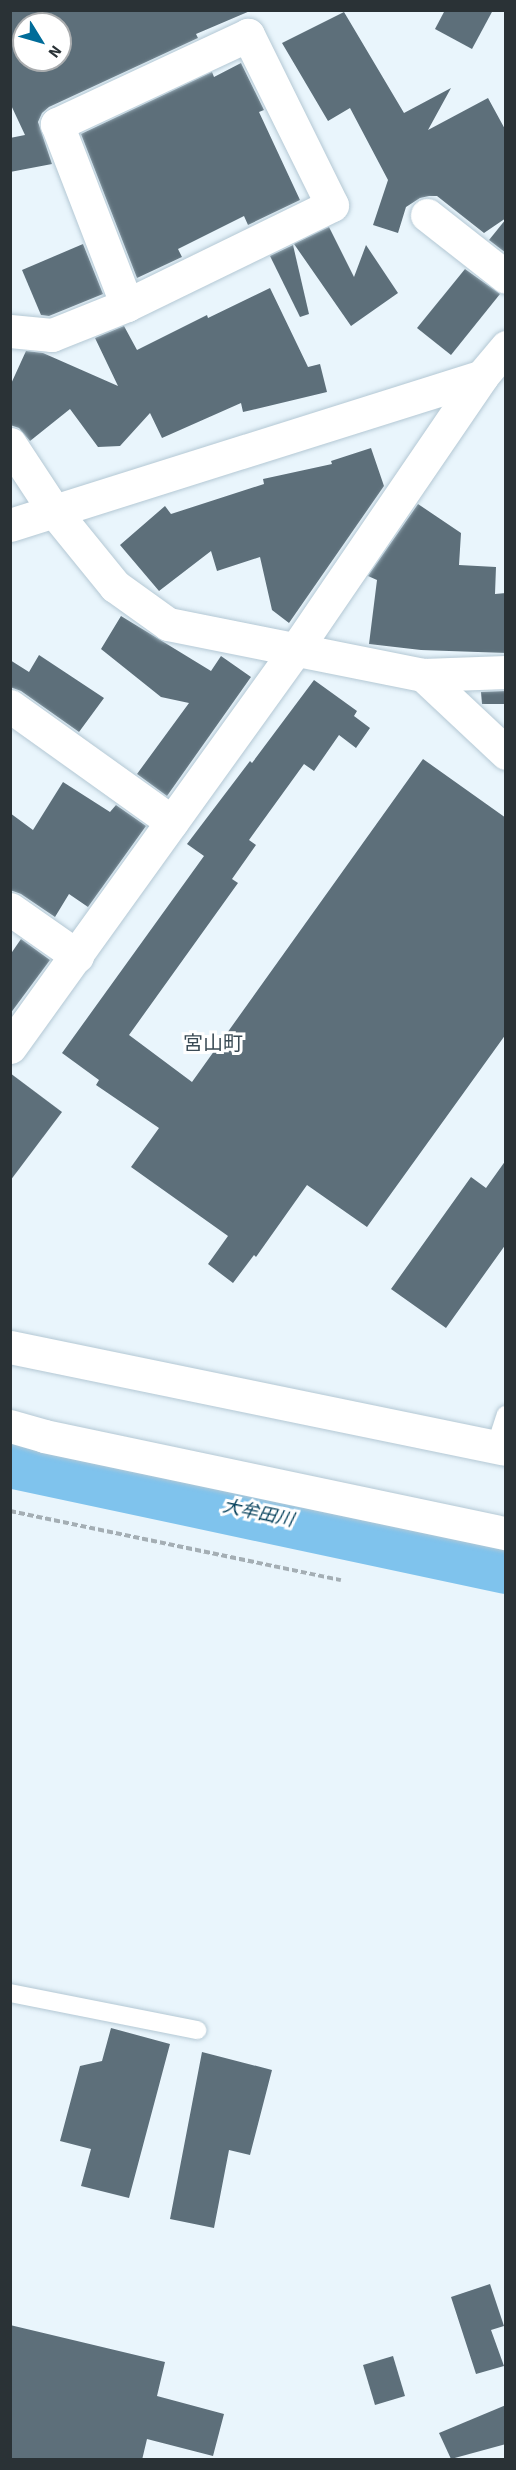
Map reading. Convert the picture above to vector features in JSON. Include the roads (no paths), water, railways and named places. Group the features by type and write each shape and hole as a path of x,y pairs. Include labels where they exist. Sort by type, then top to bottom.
{"street":[{"path":"10,331 52,335 127,305 332,205 248,35 57,124 127,305"},
{"path":"427,215 506,277"},
{"path":"10,1047 296,649 482,376 506,347"},
{"path":"10,525 482,376"},
{"path":"10,444 54,511 115,586 168,624 423,675 506,672"},
{"path":"423,675 506,753"},
{"path":"10,706 172,822"},
{"path":"10,909 77,956"},
{"path":"10,1347 500,1449"},
{"path":"10,1426 55,1438 506,1533"}],"lane":[{"path":"500,1449 506,1415"},
{"path":"10,1993 197,2030"}],"waterway":[{"name":"大牟田川","path":"10,1461 506,1567"}],"district":[{"name":"宮山町","path":"213,1044"}]}
